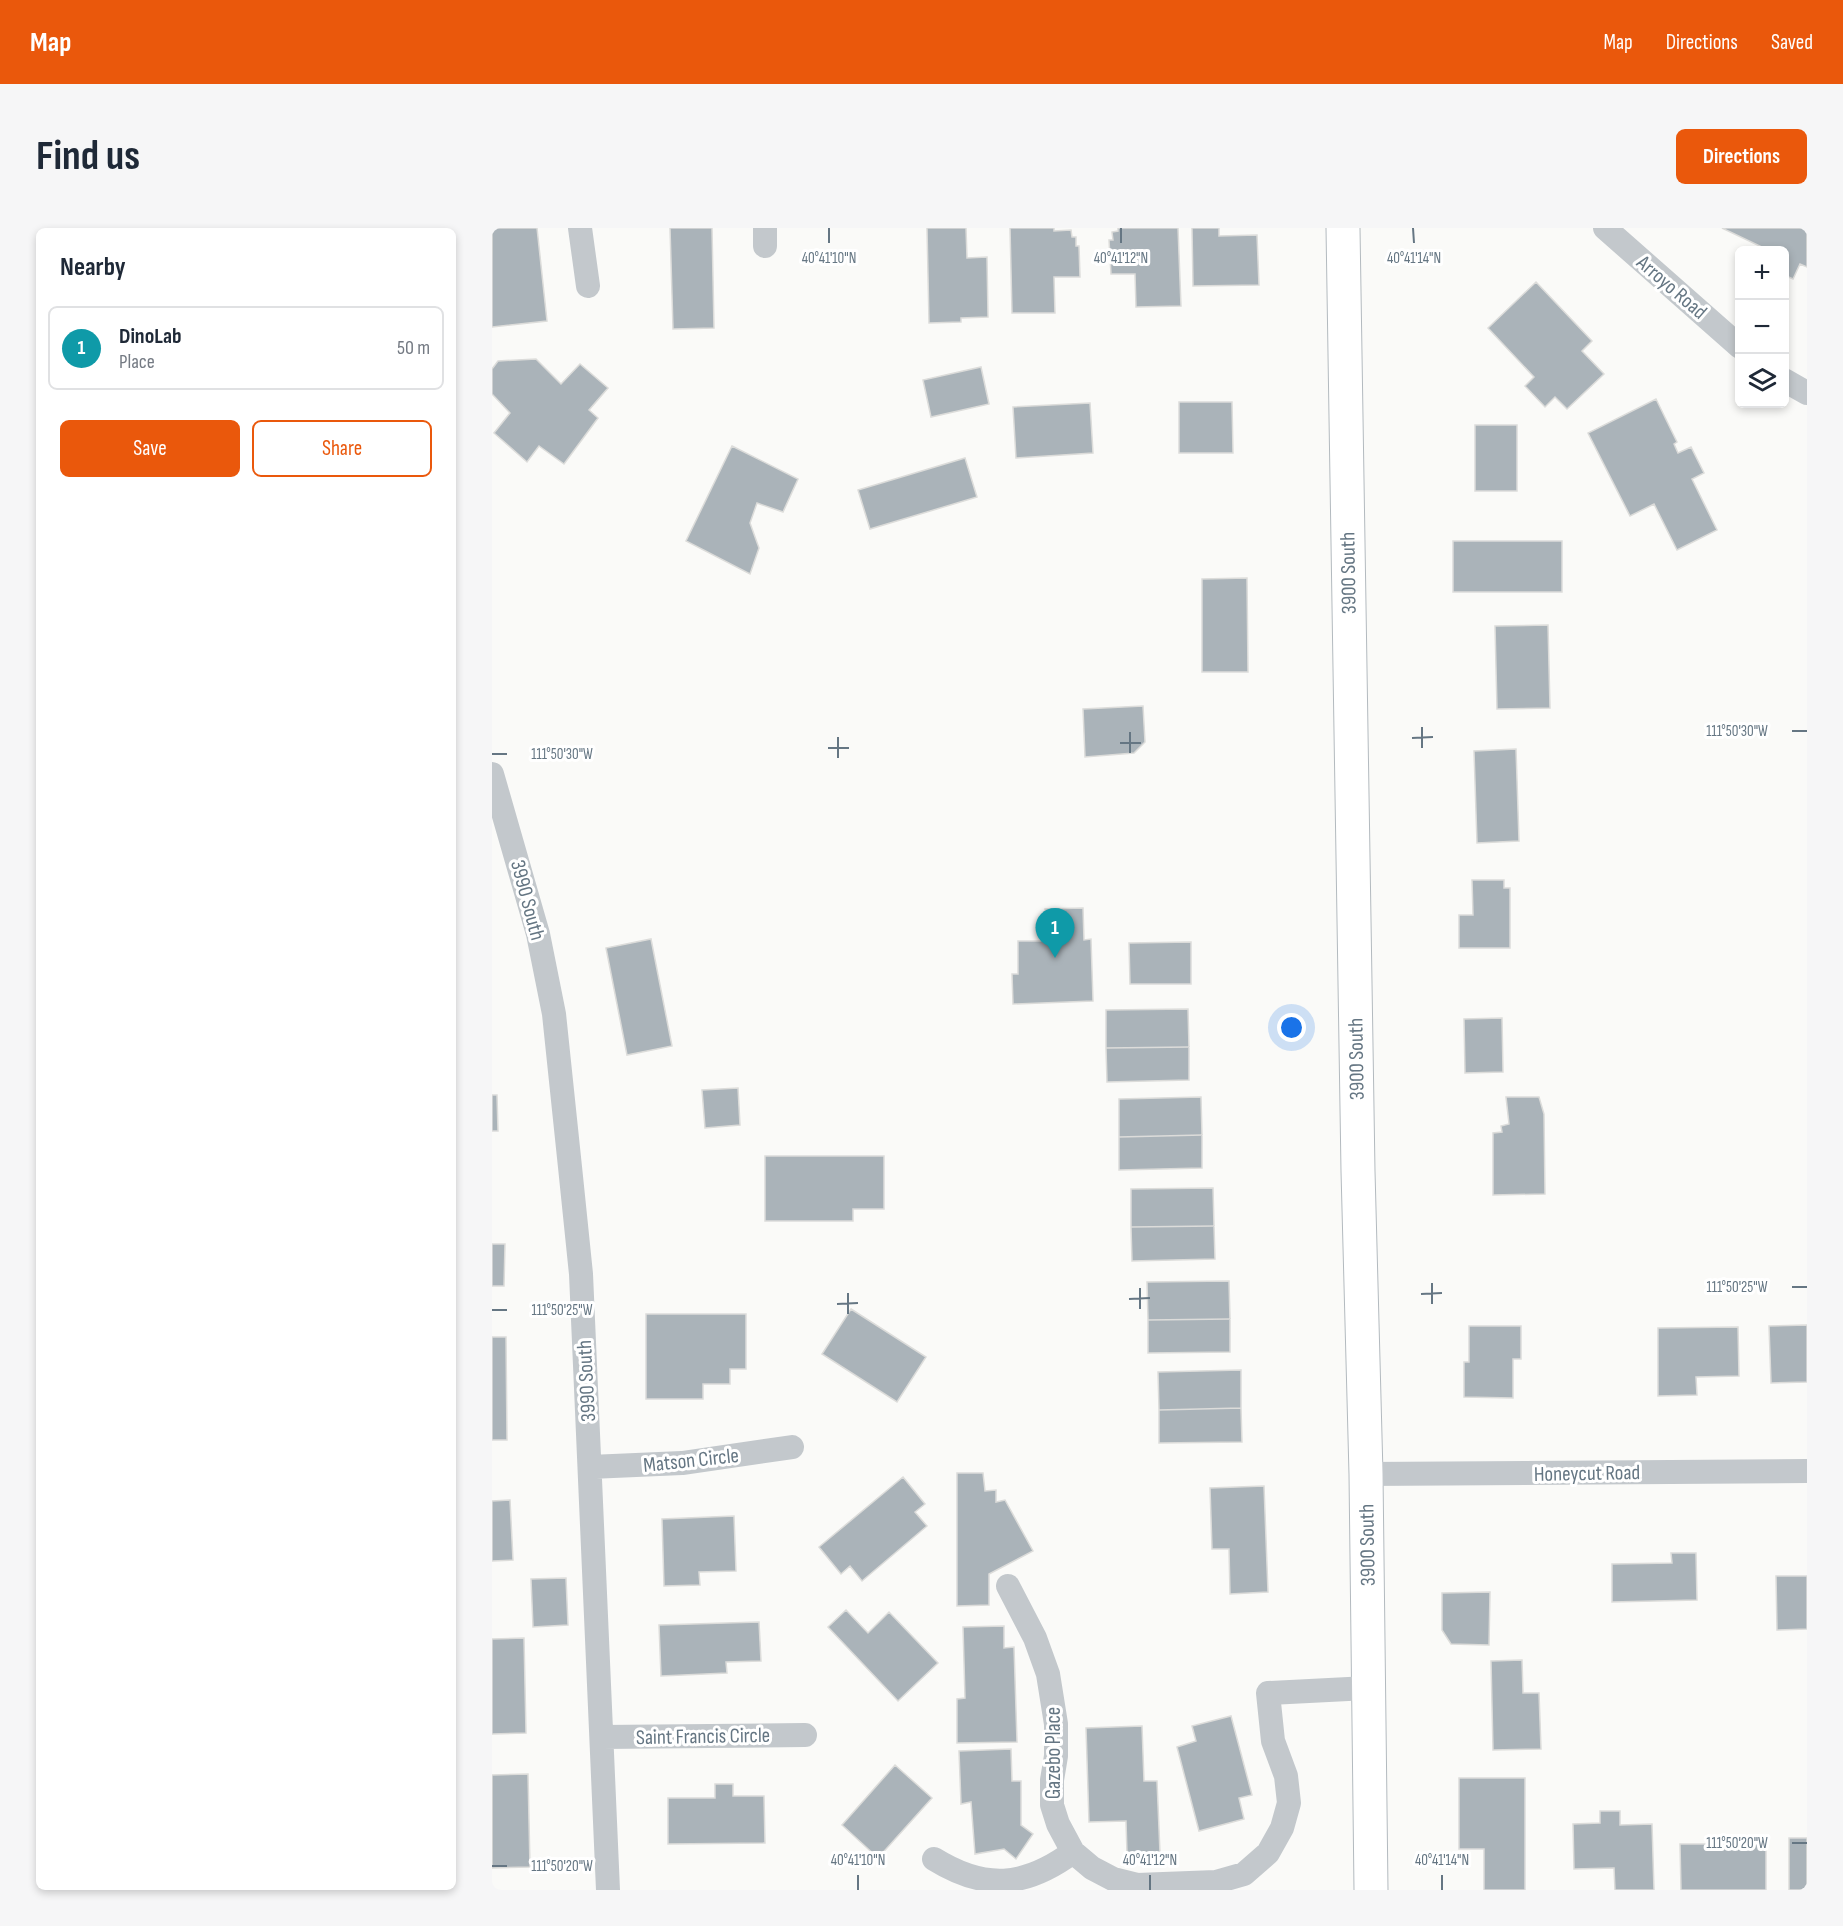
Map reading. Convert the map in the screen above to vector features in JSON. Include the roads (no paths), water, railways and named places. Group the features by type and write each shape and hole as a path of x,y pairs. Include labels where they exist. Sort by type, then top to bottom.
{"main road":[{"name":"3900 South","path":"1343,228 1357,1149 1366,1474 1371,1890"}],"street":[{"path":"580,228 588,286"},
{"name":"Arroyo Road","path":"1605,228 1735,343"},
{"path":"1789,382 1807,393"},
{"name":"3990 South","path":"492,774 538,934 554,1014 581,1274 608,1890"},
{"name":"Matson Circle","path":"590,1467 682,1463 792,1447"},
{"name":"Honeycut Road","path":"1366,1474 1807,1471"},
{"name":"Gazebo Place","path":"1008,1586 1035,1638 1048,1674 1056,1724 1052,1805 1058,1824 1073,1852"},
{"path":"934,1858 947,1871 964,1882 985,1887 1006,1887 1035,1878 1073,1852 1092,1868 1113,1879 1137,1885 1216,1882 1244,1874 1268,1853 1282,1828 1289,1803 1286,1776 1273,1741 1268,1693 1368,1688"},
{"name":"Saint Francis Circle","path":"602,1737 805,1735"}],"place":[{"name":"DinoLab","path":"1055,958"}]}
